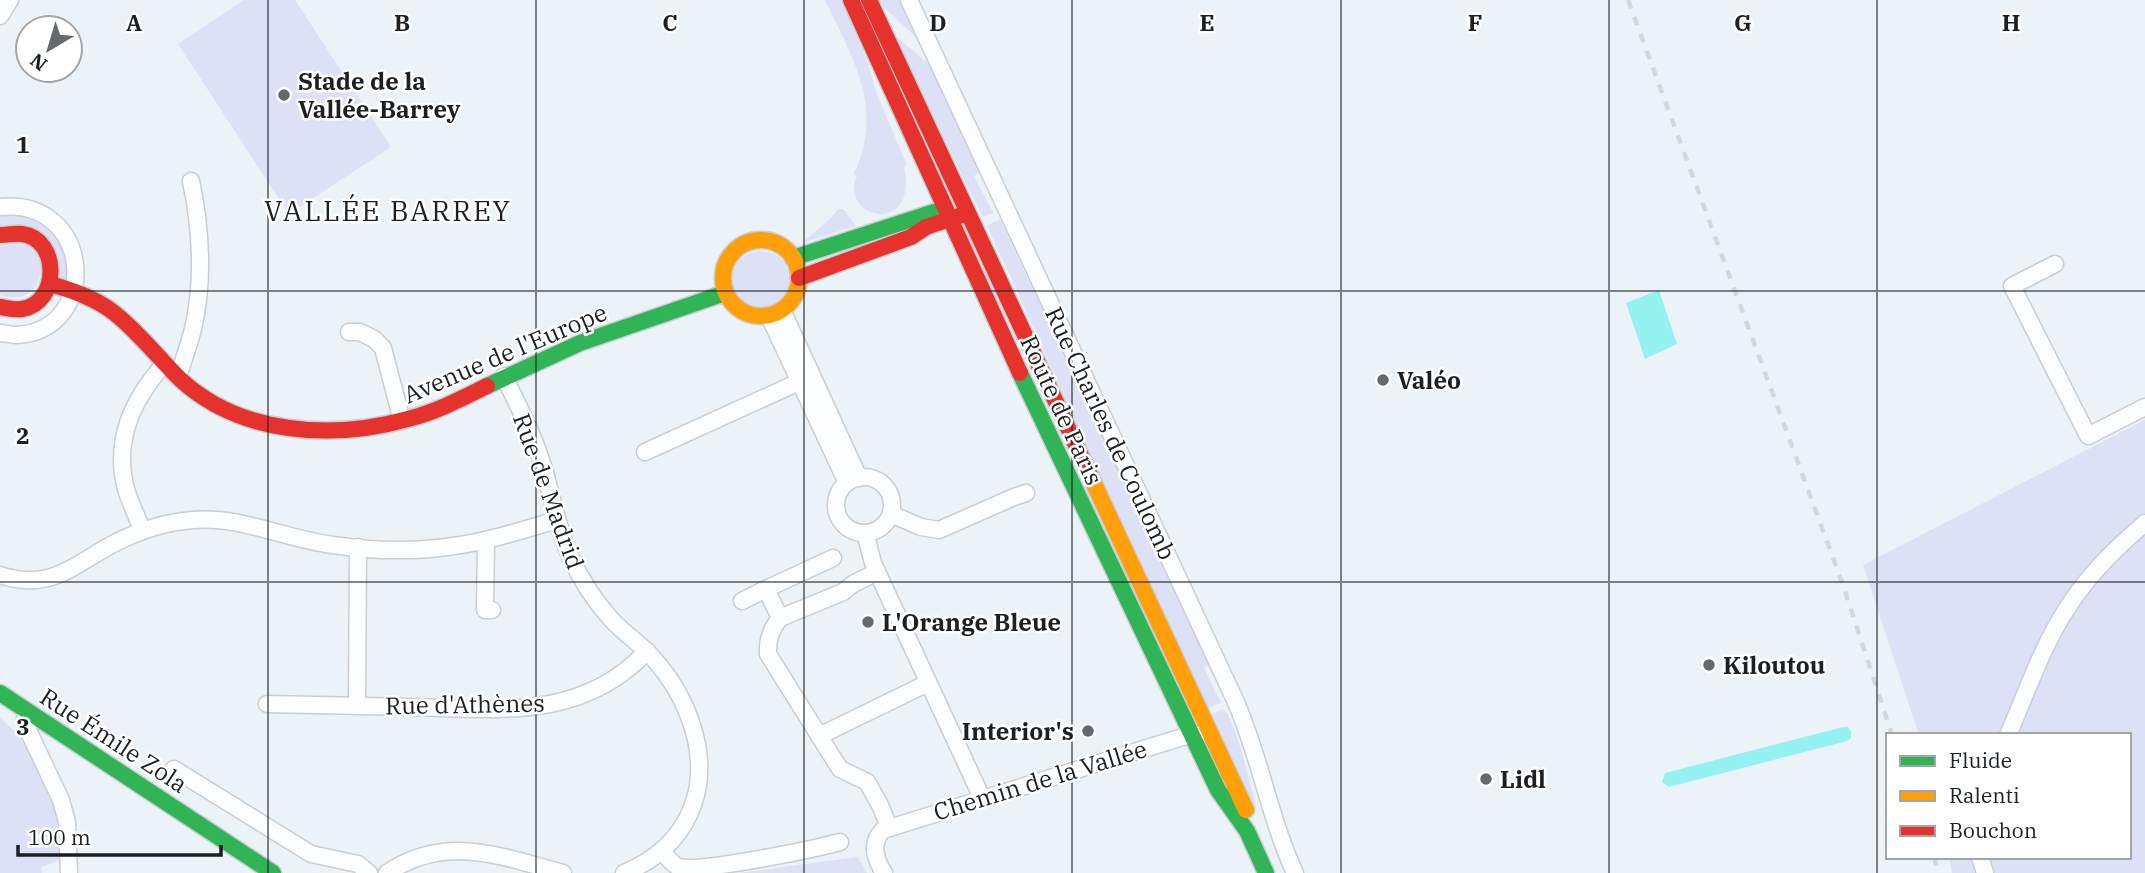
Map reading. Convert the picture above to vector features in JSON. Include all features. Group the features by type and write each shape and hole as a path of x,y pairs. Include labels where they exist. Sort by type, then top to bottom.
{"main road":[{"name":"Route de Paris","path":"851,0 947,215 1090,522 1218,790 1247,831 1266,873"},
{"name":"Route de Paris","path":"869,0 1248,816 1247,831"},
{"path":"799,278 911,237 966,207"},
{"path":"793,258 947,215"},
{"path":"0,235 18,232 27,235 43,246 52,264 50,284 43,296 18,310 0,307"},
{"path":"754,240 768,241 786,249 793,258 799,278 797,293 776,313 754,316 739,311 725,293 723,269 730,255 741,245 754,240"},
{"name":"Avenue de l'Europe","path":"50,284 93,299 111,311 178,377 213,404 265,423 306,430 329,430 402,421 427,413 581,342 725,293"},
{"name":"Rue Émile Zola","path":"0,693 273,873"}],"street":[{"path":"0,16 10,0"},
{"name":"Rue Charles de Coulomb","path":"909,0 1235,700 1249,734 1276,825 1295,873"},
{"path":"178,377 192,330 200,278 198,227 191,181"},
{"path":"0,207 23,206 45,215 63,231 76,264 73,291 64,309 47,325 25,334 0,333"},
{"path":"2055,264 2012,286 2088,436 2145,407"},
{"path":"776,313 799,382 853,480"},
{"path":"776,313 853,480"},
{"path":"349,332 360,332 374,339 383,348 402,421"},
{"path":"142,530 124,478 123,444 127,423 136,402 165,363"},
{"name":"Rue de Madrid","path":"504,376 539,453 570,556 610,618 647,652 669,677 681,698 695,734 699,781 691,812 683,827 662,852"},
{"path":"645,452 799,382"},
{"path":"872,478 883,484 892,501 891,514 883,527 868,534 850,530 838,517 837,499 853,480 872,478"},
{"path":"891,514 925,528 939,530 1027,493"},
{"path":"0,575 27,581 52,577 142,530 192,520 258,526 316,543 399,551 425,550 486,540 557,520"},
{"path":"2009,733 2052,634 2068,606 2105,561 2145,523"},
{"path":"868,534 867,540 877,572 982,798"},
{"path":"486,540 485,610 492,610"},
{"path":"357,705 358,547"},
{"path":"742,601 833,558"},
{"path":"877,572 842,592 780,618 769,636 768,654 840,769 867,782 877,799 889,827 879,834 876,845 876,859 884,873"},
{"path":"766,589 780,618"},
{"name":"Rue d'Athènes","path":"267,704 496,709 535,707 568,700 606,685 637,663 647,652"},
{"path":"819,736 928,683"},
{"path":"29,712 25,719 27,728 54,784 67,822 69,873"},
{"path":"1192,734 1202,735 1215,745"},
{"name":"Chemin de la Vallée","path":"889,827 1192,734"},
{"path":"174,769 311,853 358,863 369,873"},
{"path":"624,873 662,852 678,867 693,869 778,857 840,842"},
{"path":"387,873 401,864 429,853 464,851 521,860 563,873"}],"shaded area":[{"name":"Stade de la Vallée-Barrey","path":"244,0 295,0 391,147 289,214 178,44"},
{"path":"825,0 842,0 907,165 904,167 906,189 900,204 891,212 879,214 867,211 858,203 854,191 857,176 854,174 863,150 866,105 855,64"},
{"path":"876,0 900,0 918,39 878,2"},
{"path":"890,31 932,67 980,172 974,176 993,213 983,217"},
{"path":"838,209 843,209 856,226 802,243 830,219"},
{"path":"10,213 51,225 49,230 63,250 71,275 61,281 59,267 0,226 0,216"},
{"path":"1000,219 1033,290 1036,289 1211,664 1204,668 1221,703 1204,709 987,226"},
{"path":"9,242 30,247 37,254 41,272 32,290 24,296 13,298 0,295 0,245"},
{"path":"761,251 778,256 786,264 791,281 786,298 778,306 761,311 744,306 736,298 731,281 736,264 744,256"},
{"path":"2145,420 2145,873 1952,873 1949,859 2131,859 2131,733 1918,733 1863,565"},
{"path":"1223,709 1238,741 1257,811 1208,716"},
{"path":"0,718 20,736 57,816 60,857 57,861 41,867 42,873 0,873"},
{"path":"858,857 867,873 738,873"}],"water":[{"path":"1659,290 1677,344 1645,359 1626,303"},
{"path":"1848,727 1851,731 1851,738 1847,741 1669,787 1662,782 1665,773"}],"railway":[{"path":"1628,0 1843,585 1891,733"},
{"path":"1934,859 1938,873"}],"traffic: fast":[{"path":"793,258 934,212"},
{"path":"487,386 580,343 725,293"},
{"path":"1020,373 1218,790 1247,831 1266,873"},
{"path":"0,693 273,873"}],"traffic: slow":[{"path":"769,240 782,246 793,257 799,270 799,278 797,293 782,310 769,316 753,316 740,310 725,293 723,270 729,257 746,242 769,240"},
{"path":"1089,473 1246,810"}],"traffic: jam":[{"path":"851,0 1020,373"},
{"path":"869,0 1089,473"},
{"path":"799,278 911,237 926,227 962,215"},
{"path":"0,235 22,234 34,238 49,258 50,271 49,284 34,304 22,309 0,307"},
{"path":"50,284 83,295 106,307 131,328 181,380 205,398 231,412 259,422 319,430 379,426 428,413 487,386"}],"place":[{"name":"Stade de la Vallée-Barrey","path":"284,95"},
{"name":"Valéo","path":"1383,380"},
{"name":"L'Orange Bleue","path":"868,622"},
{"name":"Kiloutou","path":"1709,665"},
{"name":"Interior's","path":"1088,731"},
{"name":"Lidl","path":"1486,779"}],"district":[{"name":"VALLÉE BARREY","path":"388,210"}]}
